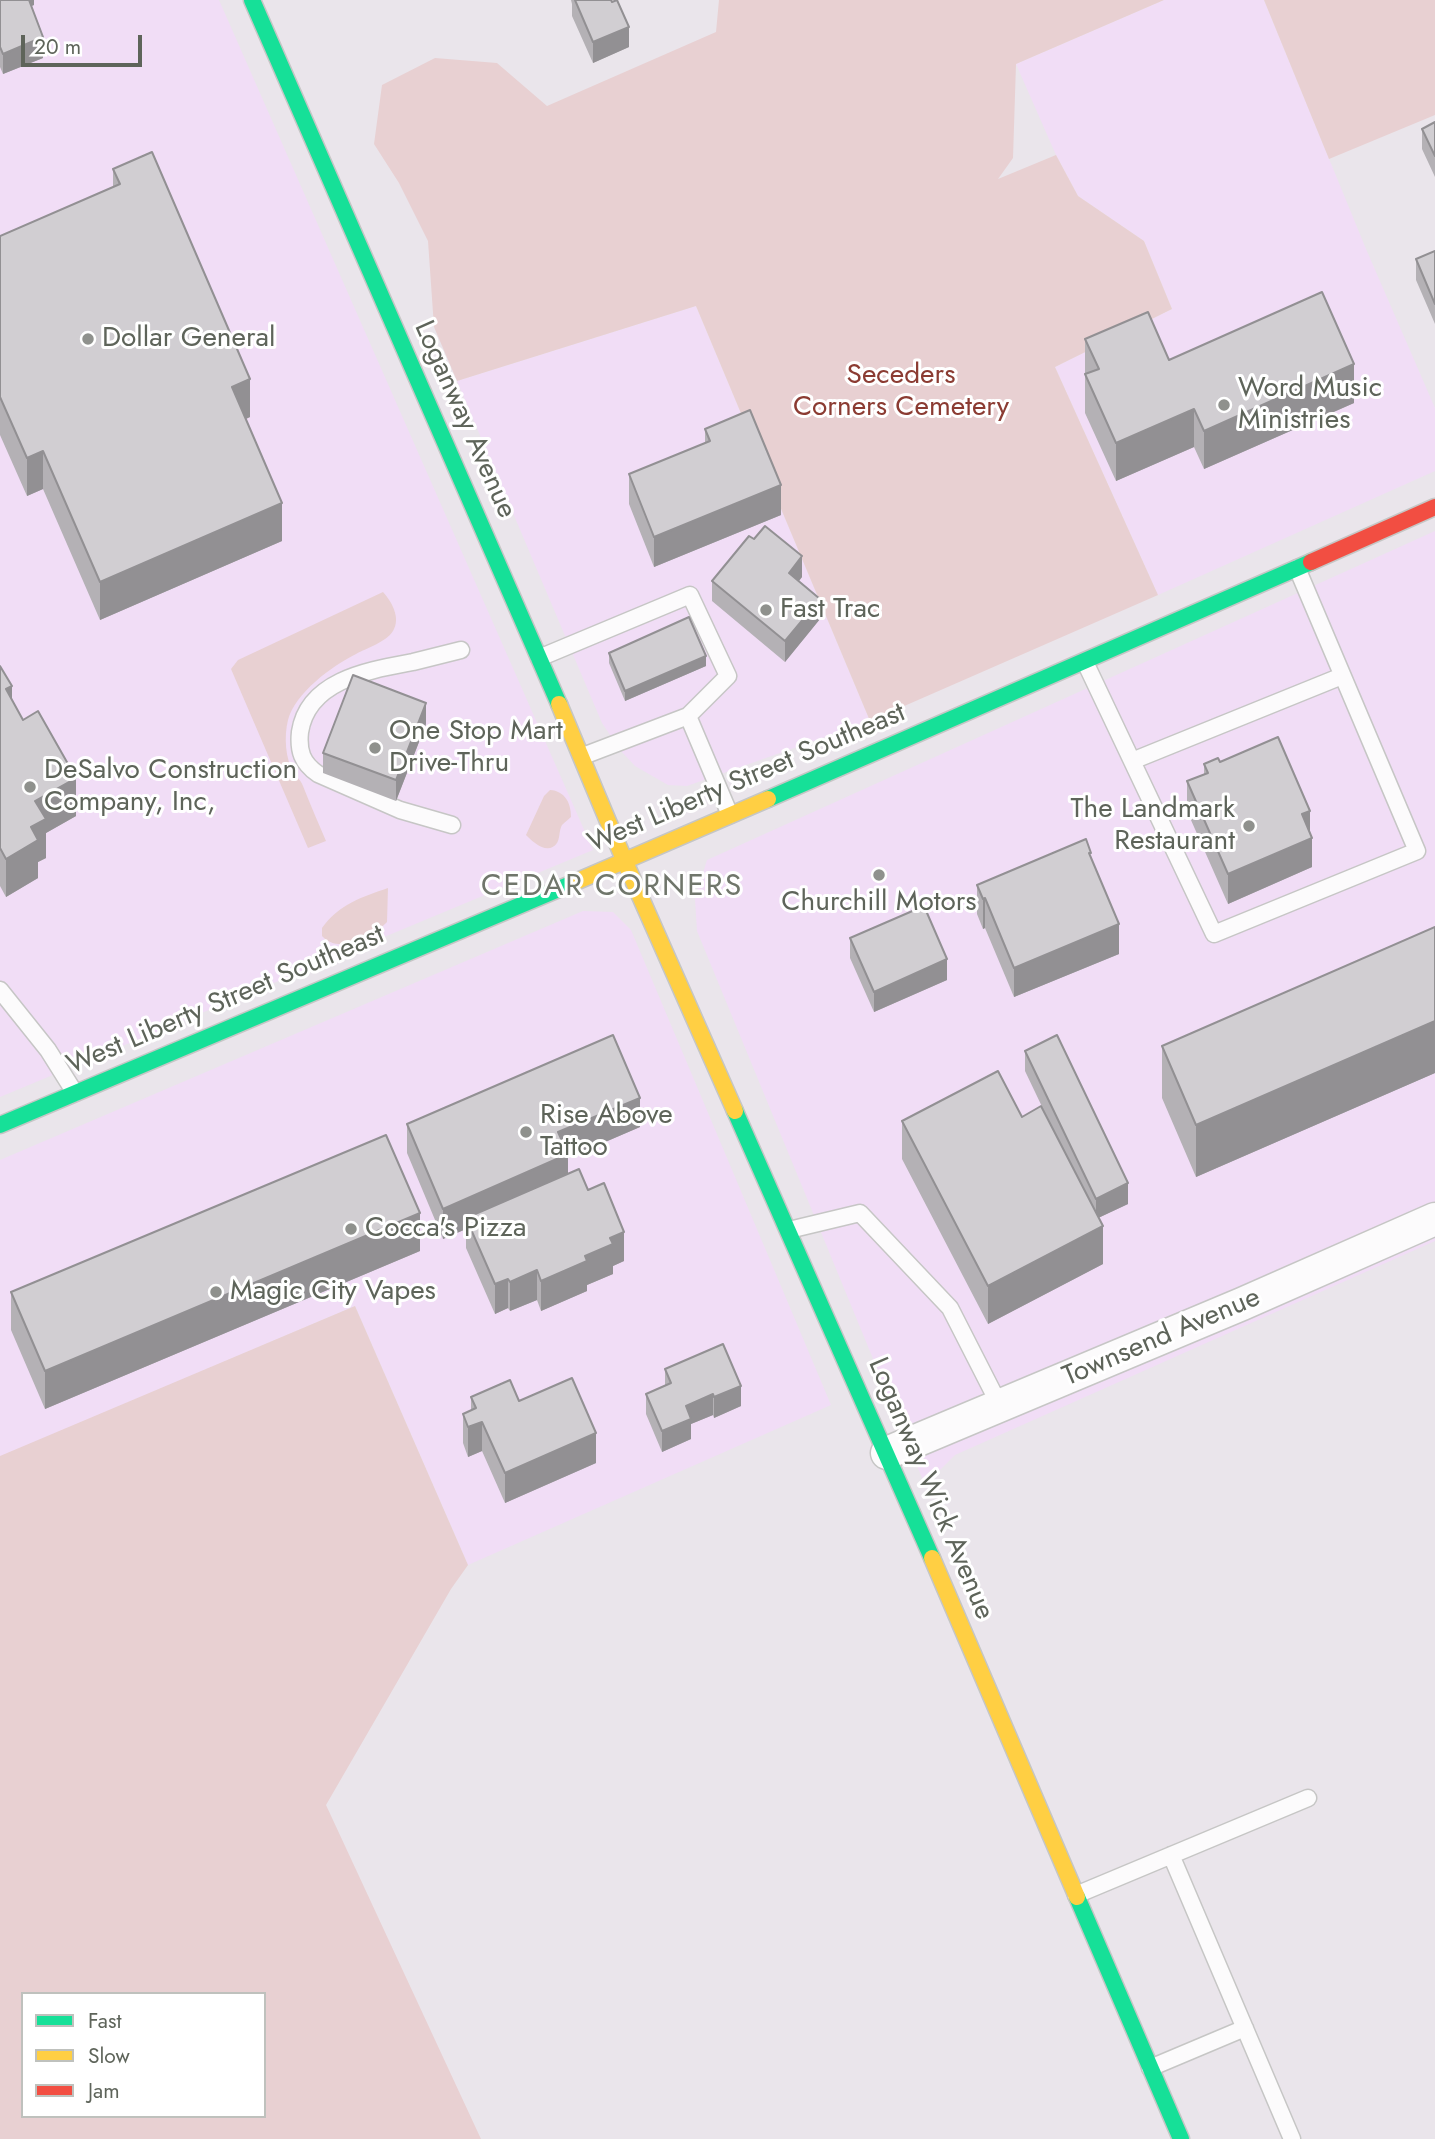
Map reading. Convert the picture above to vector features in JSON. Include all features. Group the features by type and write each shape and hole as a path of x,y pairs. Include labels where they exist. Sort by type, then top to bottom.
{"street":[{"name":"Loganway Avenue","path":"252,0 582,756 625,862"},
{"name":"West Liberty Street Southeast","path":"0,1125 503,911 625,862 1435,507"},
{"name":"Loganway Wick Avenue","path":"625,862 887,1453 1181,2139"},
{"name":"Townsend Avenue","path":"887,1453 1242,1304 1435,1219"}],"lane":[{"path":"1085,662 1214,934 1417,851 1297,568"},
{"path":"539,658 690,595 728,676 688,716 582,756"},
{"path":"452,825 400,810 318,774 307,766 303,759 299,740 301,725 314,702 346,677 461,650"},
{"path":"1132,761 1342,676"},
{"path":"688,716 730,814"},
{"path":"0,990 48,1051 75,1093"},
{"path":"789,1230 860,1213 950,1308 1000,1406"},
{"path":"1076,1895 1308,1798"},
{"path":"1171,1855 1292,2139"},
{"path":"1150,2068 1245,2028"}],"shaded area":[{"path":"0,0 219,0 593,850 0,1097"},
{"path":"1164,0 1264,0 1366,249 1435,408 1435,471 1158,595 1055,367 1172,309 1144,241 1078,196 1056,155 1016,64"},
{"path":"696,306 870,721 687,786 668,785 635,766 602,723 457,381"},
{"path":"1435,531 1435,1241 955,1455 925,1485 697,931 695,899 707,860"},
{"path":"583,911 613,912 631,930 831,1405 468,1565 355,1306 0,1457 0,1160"}],"green space":[{"name":"Seceders Corners Cemetery","path":"719,0 1164,0 1016,64 1013,158 998,179 1056,155 1078,196 1144,241 1172,309 1055,367 1158,595 870,721 696,306 457,381 434,327 428,241 399,183 374,144 382,85 435,58 497,63 547,106 716,32"},
{"path":"1264,0 1435,0 1435,115 1329,159"},
{"path":"383,592 396,616 393,631 381,642 346,659 316,681 298,700 288,720 286,740 289,761 302,784 326,841 308,848 231,669 238,660"},
{"path":"550,790 560,793 566,799 571,817 562,825 557,843 553,847 545,848 526,835 544,796"},
{"path":"388,888 387,922 381,928 346,944 337,944 322,936 322,928 343,907"},
{"path":"355,1306 468,1565 451,1589 326,1805 481,2139 0,2139 0,1456"}],"building":[{"path":"0,0 29,0 43,37 3,54 0,47"},
{"path":"575,0 617,0 629,27 593,42"},
{"path":"1435,122 1435,156 1422,129"},
{"path":"152,152 250,379 232,387 282,503 100,582 43,451 27,458 0,397 0,236 120,184 113,169"},
{"path":"1435,251 1435,304 1416,259"},
{"path":"1322,292 1354,364 1204,431 1194,409 1116,443 1085,374 1099,369 1085,339 1148,312 1169,360"},
{"path":"750,410 781,485 654,537 629,474 710,441 705,429"},
{"name":"Fast Trac","path":"765,526 802,556 789,573 820,599 785,641 712,581 749,536 754,539"},
{"path":"689,617 706,656 625,691 609,653"},
{"name":"DeSalvo Construction Company, Inc,","path":"0,666 12,686 6,689 23,720 38,711 76,778 35,801 46,819 31,827 38,840 6,859 0,848"},
{"name":"One Stop Mart Drive-Thru","path":"353,675 426,703 396,780 323,753"},
{"name":"The Landmark Restaurant","path":"1278,737 1310,811 1302,814 1312,838 1228,874 1187,781 1208,773 1204,764 1218,758 1220,762"},
{"path":"1086,839 1089,853 1119,924 1014,968 977,885"},
{"path":"924,906 947,959 874,992 850,938"},
{"path":"1435,927 1435,1021 1196,1125 1162,1046"},
{"path":"613,1035 640,1098 558,1132 568,1154 443,1209 407,1124"},
{"path":"1057,1035 1128,1183 1096,1199 1025,1051"},
{"path":"998,1071 1022,1117 1041,1106 1103,1226 988,1286 902,1121"},
{"path":"386,1135 420,1213 45,1371 11,1292"},
{"path":"579,1169 588,1190 604,1183 624,1232 610,1238 613,1244 585,1256 587,1261 541,1281 537,1270 510,1282 508,1279 495,1284 466,1218"},
{"path":"723,1344 741,1386 686,1406 691,1419 662,1431 646,1394 671,1383 665,1369"},
{"path":"572,1378 596,1433 505,1473 482,1422 468,1427 463,1414 476,1408 471,1397 510,1380 519,1401"}],"traffic: fast":[{"path":"252,0 559,704"},
{"path":"768,799 1311,562"},
{"path":"0,1125 573,883"},
{"path":"735,1111 932,1558"},
{"path":"1077,1897 1181,2139"}],"traffic: slow":[{"path":"559,704 625,862 735,1111"},
{"path":"573,883 768,799"},
{"path":"932,1558 1077,1897"}],"traffic: jam":[{"path":"1311,562 1435,507"}],"place":[{"name":"Dollar General","path":"88,339"},
{"name":"Word Music Ministries","path":"1224,405"},
{"name":"Fast Trac","path":"766,610"},
{"name":"One Stop Mart Drive-Thru","path":"375,748"},
{"name":"DeSalvo Construction Company, Inc,","path":"30,787"},
{"name":"The Landmark Restaurant","path":"1249,826"},
{"name":"Churchill Motors","path":"879,875"},
{"name":"Rise Above Tattoo","path":"526,1132"},
{"name":"Cocca's Pizza","path":"351,1229"},
{"name":"Magic City Vapes","path":"216,1292"}],"district":[{"name":"CEDAR CORNERS","path":"612,888"}]}
